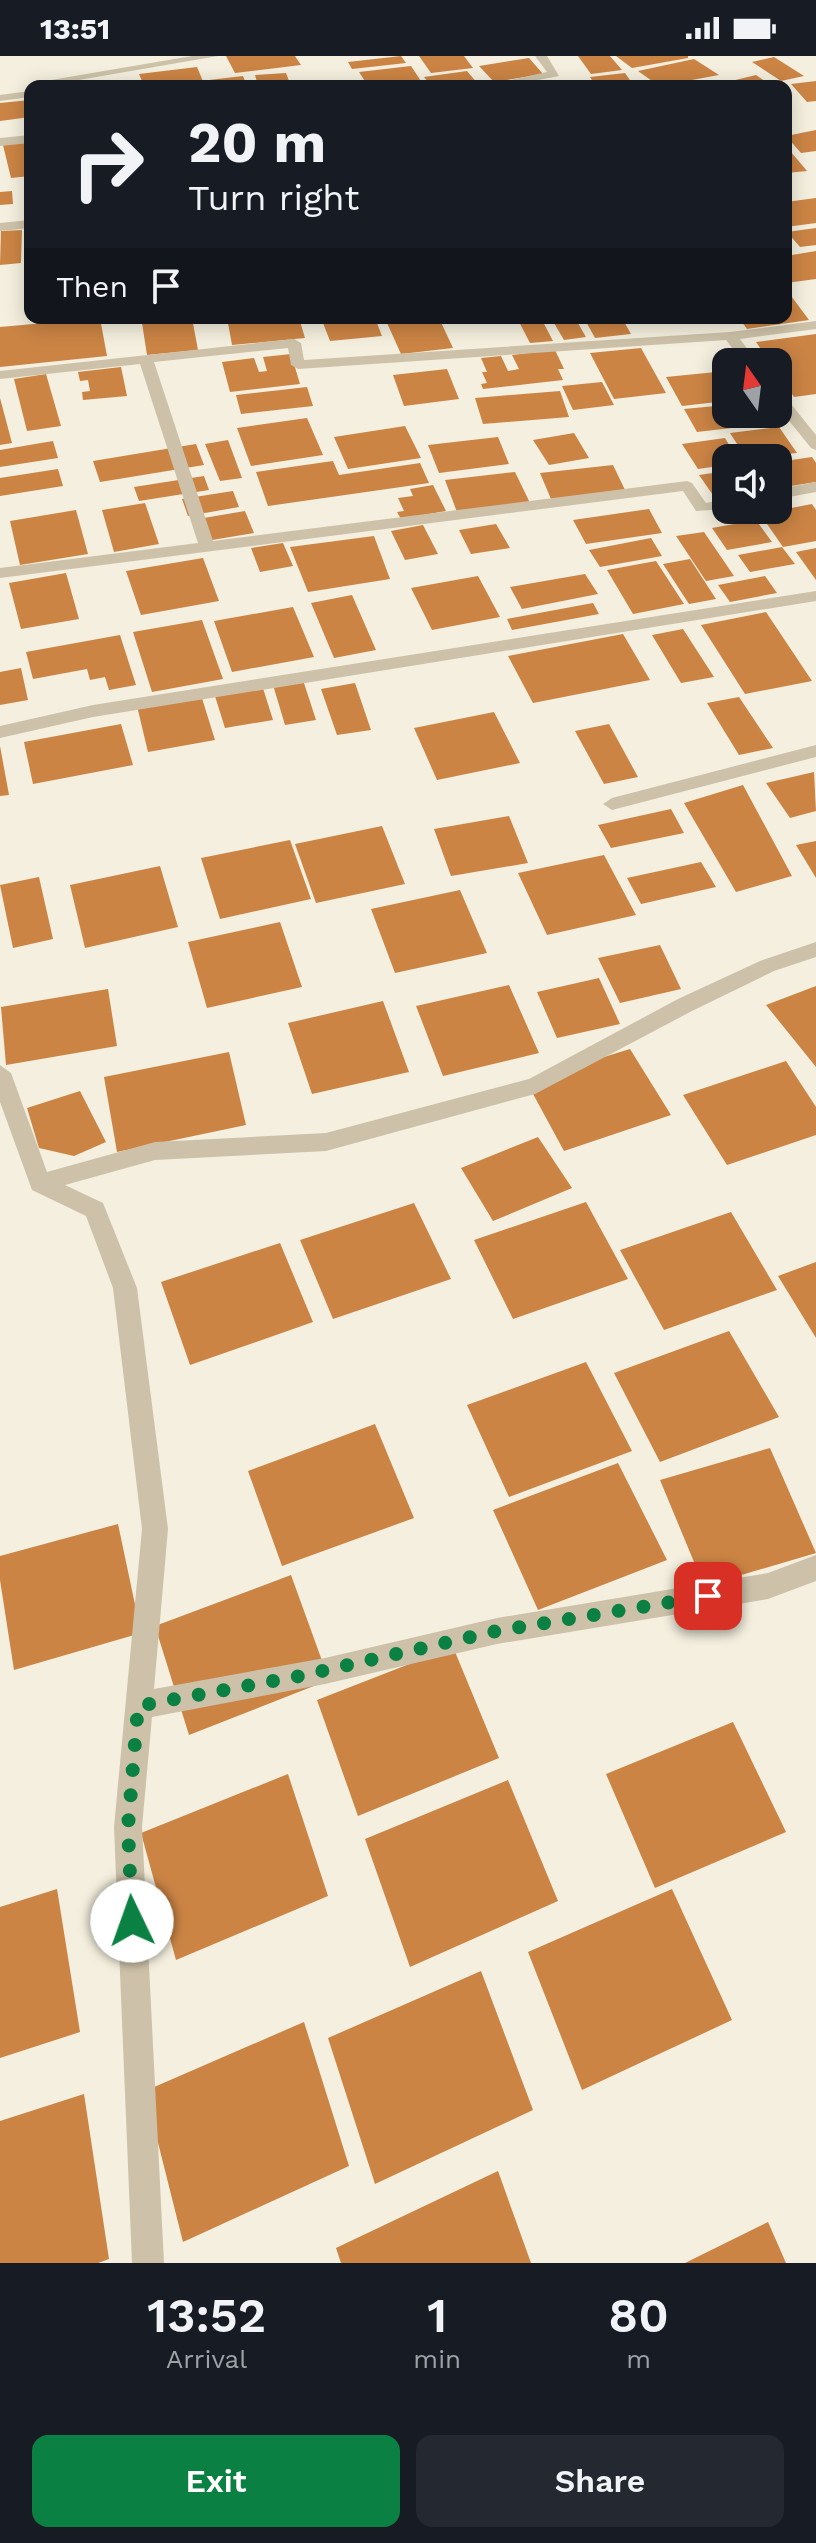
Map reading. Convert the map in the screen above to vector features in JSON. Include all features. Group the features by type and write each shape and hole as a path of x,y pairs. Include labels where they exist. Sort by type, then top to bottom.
{"street":[{"path":"82,80 212,56"},
{"path":"522,80 555,74 541,56"},
{"path":"0,98 24,95"},
{"path":"0,142 24,140"},
{"path":"0,227 24,225"},
{"path":"0,375 294,343 298,365 730,336 816,325"},
{"path":"730,336 739,348"},
{"path":"146,359 207,547"},
{"path":"792,415 816,445"},
{"path":"0,573 687,486 702,508 712,506"},
{"path":"792,491 816,487"},
{"path":"0,732 93,711 816,596"},
{"path":"612,804 816,751"},
{"path":"40,1183 155,1151 326,1142 535,1086 685,1005 767,966 816,949"},
{"path":"0,1073 40,1183 95,1210 125,1288 155,1529 128,1827 148,2263"},
{"path":"138,1706 281,1680 497,1631 768,1586 816,1568"}],"building":[{"path":"226,56 295,56 301,65 235,73"},
{"path":"401,56 406,63 352,69 348,62"},
{"path":"419,56 464,56 473,68 431,73"},
{"path":"578,56 610,56 622,70 591,74"},
{"path":"616,56 688,56 688,58 632,68"},
{"path":"774,57 804,76 779,80 752,62"},
{"path":"529,58 543,74 492,80 479,66"},
{"path":"694,59 719,75 692,80 651,80 638,71"},
{"path":"411,66 420,80 364,80 359,72"},
{"path":"197,67 202,80 142,80 139,74"},
{"path":"467,71 475,80 426,80 424,77"},
{"path":"286,73 289,80 256,80 255,75"},
{"path":"625,73 630,80 592,80 590,77"},
{"path":"756,75 763,80 736,80"},
{"path":"243,76 245,80 209,80"},
{"path":"816,81 816,101 807,102 792,84"},
{"path":"24,101 24,118 0,121 0,103"},
{"path":"816,130 816,151 801,153 792,143 792,135"},
{"path":"24,139 24,177 11,178 2,141"},
{"path":"792,153 807,171 792,172"},
{"path":"12,191 13,204 0,205 0,192"},
{"path":"816,198 816,223 792,226 792,201"},
{"path":"816,228 816,245 800,247 792,238 792,231"},
{"path":"22,230 21,263 0,265 1,231"},
{"path":"816,251 816,279 792,282 792,255"},
{"path":"792,297 809,320 792,322"},
{"path":"101,324 107,356 0,367 0,327"},
{"path":"142,324 193,324 198,350 147,355"},
{"path":"228,324 301,324 305,338 232,345"},
{"path":"323,324 377,324 382,336 330,341"},
{"path":"387,324 442,324 453,348 401,354"},
{"path":"520,324 544,324 553,341 530,343"},
{"path":"555,324 578,324 586,337 564,340"},
{"path":"587,324 625,324 631,334 595,338"},
{"path":"743,324 781,324 747,329"},
{"path":"816,334 816,394 794,397 792,394 792,348 760,348 756,342"},
{"path":"641,348 666,393 614,399 590,353"},
{"path":"555,350 564,369 558,369 563,380 483,389 481,384 487,383 482,372 487,372 481,358 501,356 508,371 519,369 512,355"},
{"path":"291,354 300,384 230,392 222,362 254,358 259,372 267,371 263,357"},
{"path":"121,367 127,396 83,400 82,392 90,391 88,380 80,381 78,372"},
{"path":"447,369 459,399 404,406 393,375"},
{"path":"712,372 712,403 682,406 666,377"},
{"path":"46,374 61,426 27,431 14,379"},
{"path":"602,382 614,405 573,410 562,386"},
{"path":"307,387 313,406 241,414 236,395"},
{"path":"560,391 569,417 483,424 475,398"},
{"path":"0,398 12,443 0,445"},
{"path":"712,406 712,428 732,428 697,432 684,409"},
{"path":"307,418 323,455 251,466 237,428"},
{"path":"405,426 421,458 348,469 334,437"},
{"path":"780,428 791,444 737,444 730,433"},
{"path":"574,433 589,458 549,465 533,440"},
{"path":"498,437 509,464 439,473 428,445"},
{"path":"725,438 729,444 712,444 712,467 698,469 682,444"},
{"path":"228,440 242,478 220,481 205,444"},
{"path":"53,441 58,458 0,467 0,450"},
{"path":"196,444 204,465 100,482 93,461"},
{"path":"812,457 816,463 816,482 792,486 792,460"},
{"path":"333,461 339,475 420,463 429,483 268,506 256,472"},
{"path":"613,465 625,490 551,499 540,473"},
{"path":"58,469 63,486 0,496 0,478"},
{"path":"515,472 530,503 457,512 445,480"},
{"path":"712,473 712,494 699,475"},
{"path":"204,476 209,490 139,501 134,487"},
{"path":"433,485 446,511 401,519 397,512 404,511 398,498 413,496 410,489"},
{"path":"233,491 239,507 188,516 182,499"},
{"path":"145,503 159,544 114,552 102,510"},
{"path":"812,504 816,510 816,541 783,547 767,524 792,524 792,508"},
{"path":"649,509 662,533 586,544 573,520"},
{"path":"76,510 88,554 20,565 10,521"},
{"path":"245,511 254,533 200,542 192,520"},
{"path":"496,524 510,548 471,554 459,530"},
{"path":"759,524 772,542 727,550 712,528"},
{"path":"423,525 438,554 405,560 391,531"},
{"path":"704,532 734,576 706,581 676,536"},
{"path":"374,536 390,579 308,592 290,547"},
{"path":"651,538 662,556 600,567 589,550"},
{"path":"283,543 293,566 260,572 251,548"},
{"path":"782,547 795,564 750,572 738,555"},
{"path":"816,548 816,580 796,552"},
{"path":"203,558 219,601 141,615 126,571"},
{"path":"690,559 716,599 689,604 663,564"},
{"path":"656,561 684,604 633,614 607,570"},
{"path":"66,573 79,619 21,629 9,583"},
{"path":"585,574 598,594 522,609 510,587"},
{"path":"478,576 500,617 432,630 411,588"},
{"path":"765,576 777,593 730,602 718,585"},
{"path":"352,595 376,650 334,658 311,603"},
{"path":"593,603 599,614 512,630 507,619"},
{"path":"293,607 314,657 232,672 214,621"},
{"path":"766,612 812,681 745,694 701,625"},
{"path":"202,620 223,679 152,692 133,632"},
{"path":"683,629 714,677 681,683 652,635"},
{"path":"623,634 650,680 533,703 508,656"},
{"path":"120,635 136,685 109,690 105,677 90,680 87,669 33,679 26,652"},
{"path":"21,668 28,700 0,705 0,672"},
{"path":"303,680 316,720 285,725 273,685"},
{"path":"355,683 371,730 337,735 321,689"},
{"path":"262,685 273,720 225,728 214,693"},
{"path":"201,695 215,740 148,752 137,706"},
{"path":"739,697 773,748 739,755 707,703"},
{"path":"494,712 520,763 437,780 414,728"},
{"path":"121,724 133,765 33,784 24,742"},
{"path":"609,724 638,777 604,784 575,731"},
{"path":"0,746 9,795 0,796"},
{"path":"814,772 816,811 790,818 766,783"},
{"path":"743,785 792,876 736,892 684,803"},
{"path":"671,809 684,833 611,848 598,825"},
{"path":"509,816 528,863 451,876 434,829"},
{"path":"382,826 405,884 316,903 295,844"},
{"path":"290,840 311,899 220,919 201,858"},
{"path":"816,841 816,878 796,845"},
{"path":"604,855 636,915 547,935 518,873"},
{"path":"701,862 716,887 641,904 627,878"},
{"path":"160,866 178,927 85,948 70,885"},
{"path":"39,877 53,939 13,948 0,885"},
{"path":"460,890 487,953 395,973 371,909"},
{"path":"280,922 302,987 207,1008 188,942"},
{"path":"660,945 681,989 620,1003 598,958"},
{"path":"599,978 620,1024 557,1038 537,992"},
{"path":"509,985 539,1053 443,1076 416,1006"},
{"path":"816,986 816,1067 766,1005"},
{"path":"108,989 117,1046 6,1065 1,1007"},
{"path":"383,1001 409,1072 312,1094 288,1023"},
{"path":"630,1049 671,1115 564,1151 526,1081"},
{"path":"229,1052 246,1125 117,1152 104,1077"},
{"path":"786,1061 816,1107 816,1135 727,1165 683,1095"},
{"path":"80,1091 106,1142 74,1156 39,1148 27,1108"},
{"path":"538,1137 572,1188 493,1221 461,1168"},
{"path":"586,1202 628,1279 513,1319 474,1240"},
{"path":"414,1203 451,1279 333,1319 300,1240"},
{"path":"731,1212 777,1290 664,1330 620,1250"},
{"path":"280,1243 313,1322 190,1365 161,1282"},
{"path":"816,1262 816,1338 778,1276"},
{"path":"729,1331 779,1417 660,1462 614,1373"},
{"path":"586,1362 632,1451 509,1497 467,1405"},
{"path":"375,1424 414,1518 282,1566 248,1471"},
{"path":"770,1448 816,1553 704,1586 660,1480"},
{"path":"618,1463 667,1560 538,1610 493,1510"},
{"path":"118,1524 141,1633 14,1670 0,1580 0,1556"},
{"path":"291,1575 329,1680 189,1735 155,1626"},
{"path":"453,1647 499,1758 358,1816 317,1700"},
{"path":"733,1722 786,1832 655,1888 606,1774"},
{"path":"288,1774 328,1896 176,1960 141,1833"},
{"path":"508,1780 558,1901 410,1967 365,1839"},
{"path":"57,1889 80,2032 0,2058 0,1907"},
{"path":"672,1889 732,2020 582,2090 528,1952"},
{"path":"481,1971 533,2110 375,2184 328,2038"},
{"path":"304,2022 349,2166 183,2242 145,2091"},
{"path":"84,2094 109,2259 98,2263 0,2263 0,2121"},
{"path":"498,2171 531,2263 341,2263 336,2248"},
{"path":"768,2222 786,2263 685,2263"}],"route":[{"path":"132,1921 128,1827 138,1706 300,1676 497,1631 708,1596"}]}
